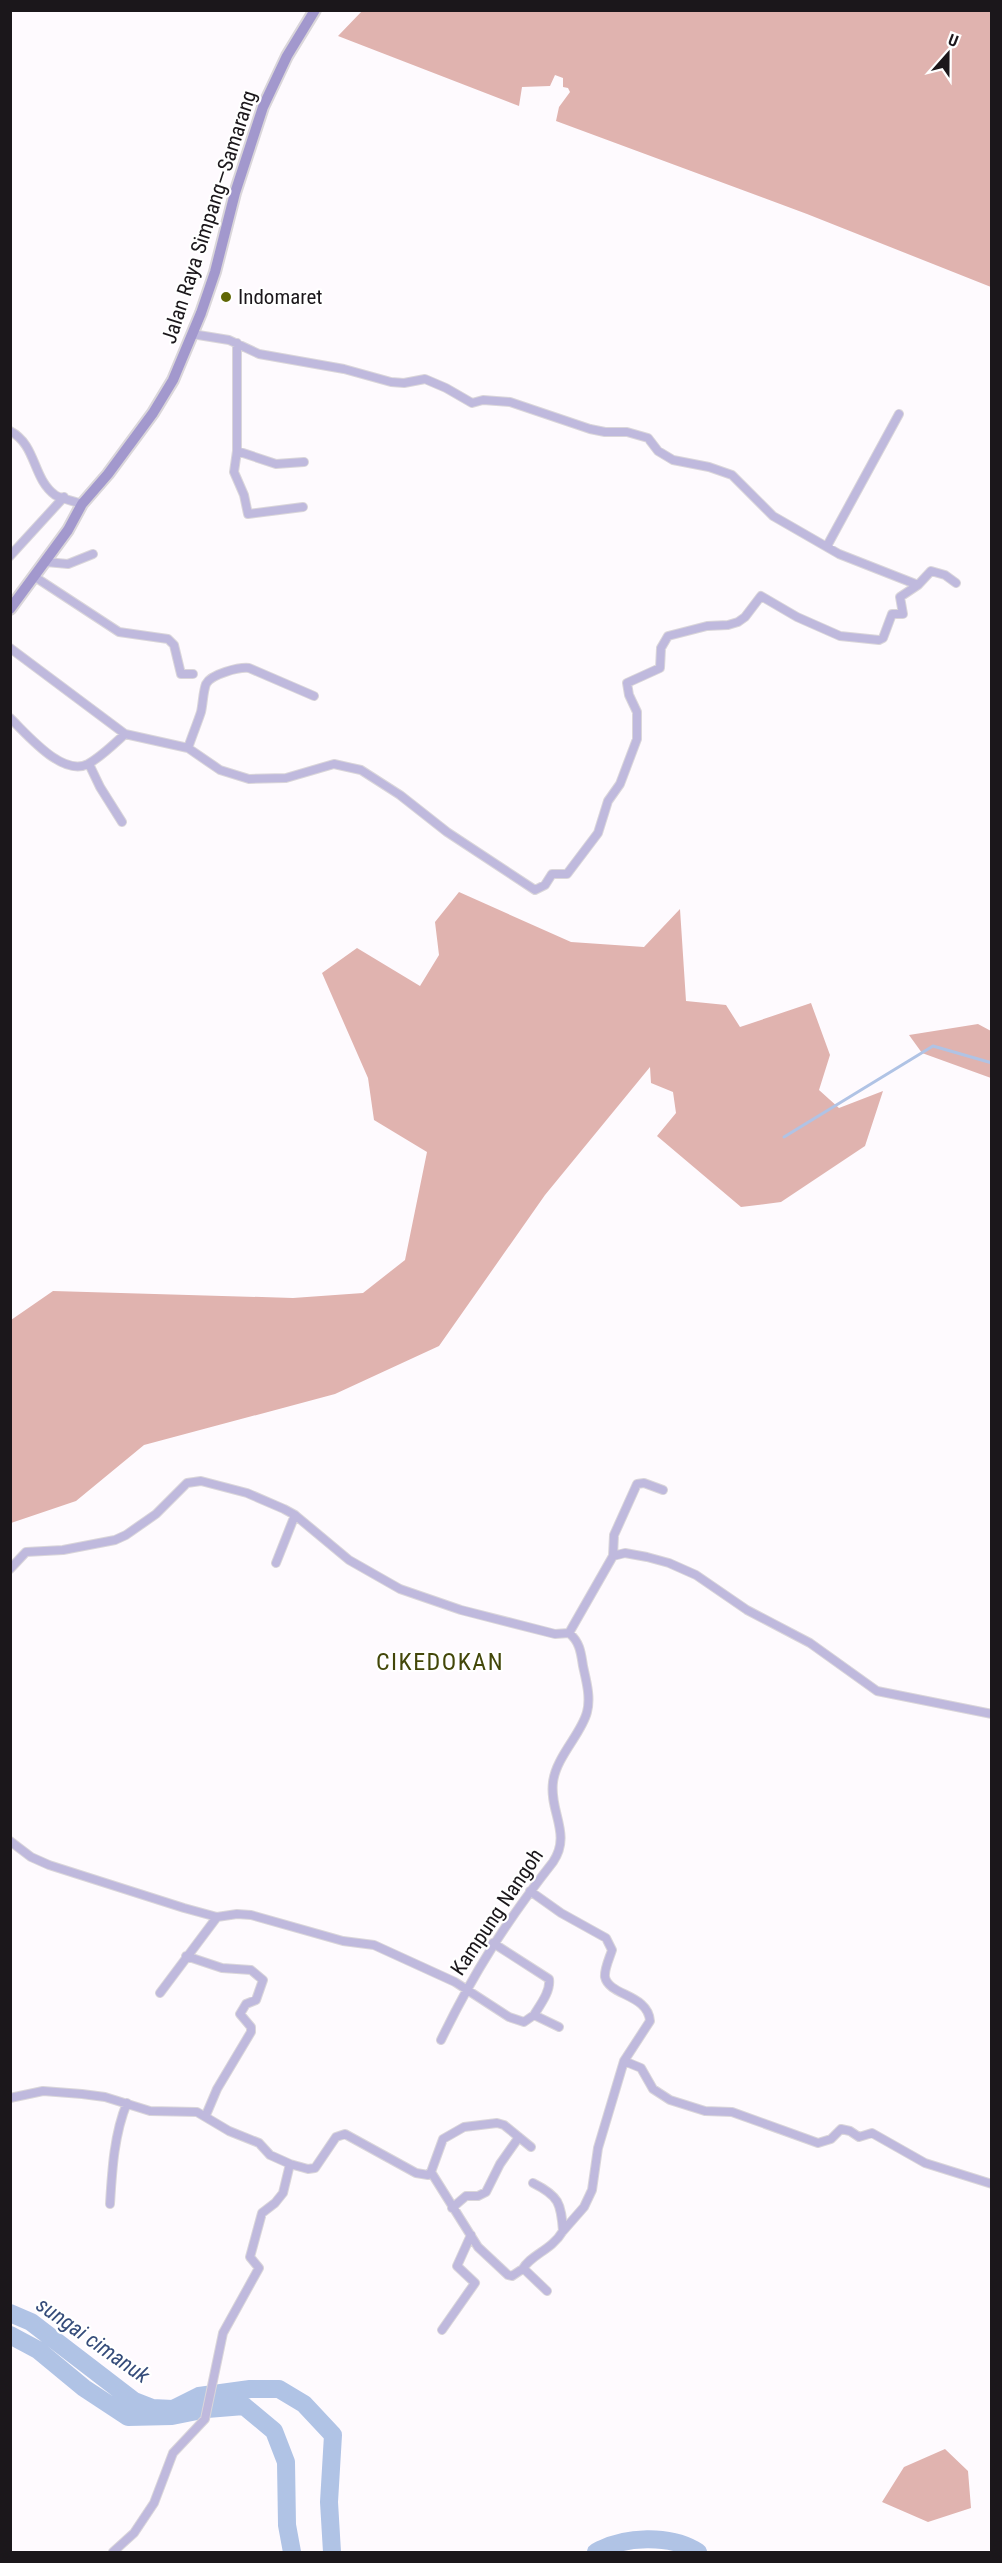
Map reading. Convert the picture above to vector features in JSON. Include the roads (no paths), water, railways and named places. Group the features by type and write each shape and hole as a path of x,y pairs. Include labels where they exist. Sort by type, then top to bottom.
{"main road":[{"name":"Jalan Raya Simpang—Samarang","path":"10,609 68,530 82,504 108,474 153,413 173,380 215,272 235,193 263,107 287,56 315,10"}],"street":[{"path":"192,334 237,343 259,354 344,369 395,383 425,379 472,402 483,400 510,402 599,431 627,432 642,436 651,441 658,451 673,460 709,467 732,475 773,516 827,546 855,561 918,585"},
{"path":"237,343 237,451 234,472 244,495 248,514 303,507"},
{"path":"827,546 899,414"},
{"path":"10,431 27,443 38,471 49,489 58,496 82,504"},
{"path":"237,451 276,464 303,462"},
{"path":"10,556 64,497"},
{"path":"46,562 68,564 93,554"},
{"path":"10,648 125,734 188,747 220,770 249,779 286,778 334,764 361,770 392,790 472,850 535,890 545,885 552,874 567,874 598,832 608,801 620,784 638,734 637,712 627,683 660,668 661,648 668,636 707,626 738,622 745,617 761,596 797,617 840,636 879,640 883,638 891,614 903,614 901,596 918,585 931,572 945,575 956,583"},
{"path":"35,577 119,632 168,639 176,649 180,672 183,675 193,674"},
{"path":"188,747 201,712 206,684 212,678 228,671 240,667 249,668 314,696"},
{"path":"10,718 54,759 74,766 89,764 125,734"},
{"path":"89,764 100,787 122,822"},
{"path":"10,1569 26,1552 63,1550 111,1541 126,1535 156,1514 181,1487 193,1481 213,1482 247,1493 295,1515 349,1560 400,1589 461,1610 555,1634 569,1633 614,1556 614,1535 637,1484 644,1483 663,1491"},
{"path":"276,1563 295,1515"},
{"path":"614,1556 625,1553 647,1557 696,1575 747,1610 810,1643 877,1691 992,1714"},
{"name":"Kampung Nangoh","path":"441,2040 466,1989 493,1943 561,1848 561,1833 555,1807 553,1782 570,1741 587,1712 588,1696 581,1649 569,1633"},
{"path":"10,1841 31,1857 49,1865 184,1908 217,1917 237,1914 251,1915 343,1941 374,1945 455,1982 518,2020 528,2021 534,2015 550,1984 549,1979 493,1943"},
{"path":"431,2172 478,2247 508,2275 512,2276 522,2270 529,2261 552,2247 584,2207 592,2190 597,2148 624,2061 649,2026 650,2014 638,2001 611,1986 606,1980 605,1975 612,1950 606,1938 561,1913 530,1891"},
{"path":"160,1993 217,1917"},
{"path":"186,1956 222,1968 251,1970 263,1980 256,2000 246,2004 240,2014 251,2027 251,2032 217,2089 206,2115"},
{"path":"534,2015 559,2027"},
{"path":"624,2061 641,2068 653,2089 662,2096 688,2107 714,2113 732,2112 818,2143 831,2139 841,2129 860,2137 872,2133 925,2163 992,2184"},
{"path":"10,2098 43,2091 105,2097 150,2111 197,2112 206,2115 230,2131 259,2143 270,2155 308,2169 315,2168 336,2137 345,2134 423,2175 431,2172 443,2139 465,2127 497,2123 504,2125 531,2147"},
{"path":"110,2204 118,2134 127,2103"},
{"path":"452,2208 466,2196 478,2196 486,2192 500,2164 519,2137"},
{"path":"112,2553 134,2533 154,2503 173,2453 202,2423 206,2415 223,2333 259,2268 250,2255 262,2213 275,2204 284,2193 290,2164"},
{"path":"533,2183 556,2198 562,2214 563,2231"},
{"path":"442,2330 475,2283 457,2266 471,2235"},
{"path":"522,2270 547,2291"}],"waterway":[{"path":"784,1137 933,1046 992,1063"},
{"name":"sungai cimanuk","path":"10,2313 31,2322 134,2401 152,2408 173,2409 199,2396 250,2389 279,2389 304,2404 333,2435 329,2502 332,2552"},
{"path":"10,2335 38,2350 84,2388 128,2417 172,2416 207,2409 244,2406 274,2431 286,2462 287,2525 292,2552"},
{"name":"sungai cimanuk","path":"596,2552 620,2543 647,2539 674,2542 698,2552"}],"place":[{"name":"Indomaret","path":"226,297"}],"district":[{"name":"CIKEDOKAN","path":"440,1662"}]}
